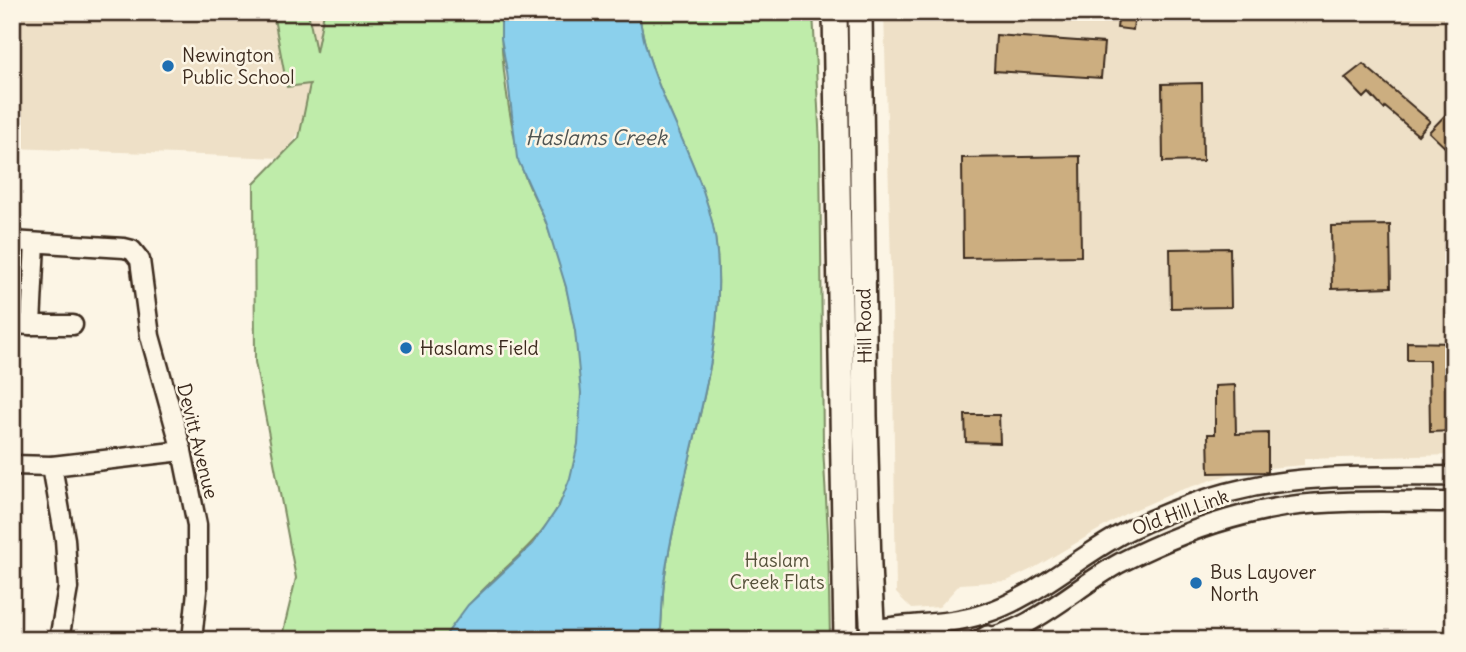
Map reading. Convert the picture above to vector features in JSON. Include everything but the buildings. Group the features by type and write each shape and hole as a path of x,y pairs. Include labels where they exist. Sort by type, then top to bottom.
{"main road":[{"name":"Hill Road","path":"835,12 846,636"},
{"name":"Hill Road","path":"860,12 865,430 873,635"},
{"name":"Old Hill Link","path":"846,636 873,635"}],"street":[{"path":"12,241 35,243 31,324"},
{"name":"Devitt Avenue","path":"35,243 124,248 136,254 142,266 152,344 181,451 198,539 192,640"},
{"path":"12,324 73,325"},
{"path":"12,465 52,466 181,451"},
{"path":"52,466 65,539 68,587 59,640"},
{"name":"Old Hill Link","path":"873,635 893,626 938,623 982,615 1014,602 1129,531 1166,514 1241,491 1305,480 1454,476"},
{"name":"Old Hill Link","path":"984,639 1020,626 1118,564 1194,530 1239,516 1284,507 1454,502"}],"shaded area":[{"name":"Newington Public School","path":"12,12 325,12 319,100 283,158 12,148"},
{"path":"884,12 1454,12 1454,455 1304,459 1304,465 1268,468 1268,472 1233,473 1178,491 1125,514 1007,581 960,584 939,607 912,609 896,593"}],"green space":[{"path":"308,12 316,52 324,12 501,12 504,69 517,147 523,172 546,223 567,290 580,365 581,403 579,440 571,475 549,521 470,604 447,640 281,640 296,578 255,362 254,184 299,138 310,84 287,87 274,18"},
{"name":"Haslam Creek Flats","path":"639,12 813,12 820,145 823,447 830,640 660,640 669,551 712,356 718,279 712,222 692,162 654,73"}],"water":[{"name":"Haslams Creek","path":"501,12 639,12 654,73 704,192 712,222 718,279 715,331 707,381 669,551 660,640 442,640 468,605 533,544 559,506 570,478 578,444 581,393 575,331 566,287 546,222 517,158 501,38"}],"place":[{"name":"Newington Public School","path":"168,66"},
{"name":"Haslams Field","path":"406,348"},
{"name":"Bus Layover North","path":"1196,583"}]}
